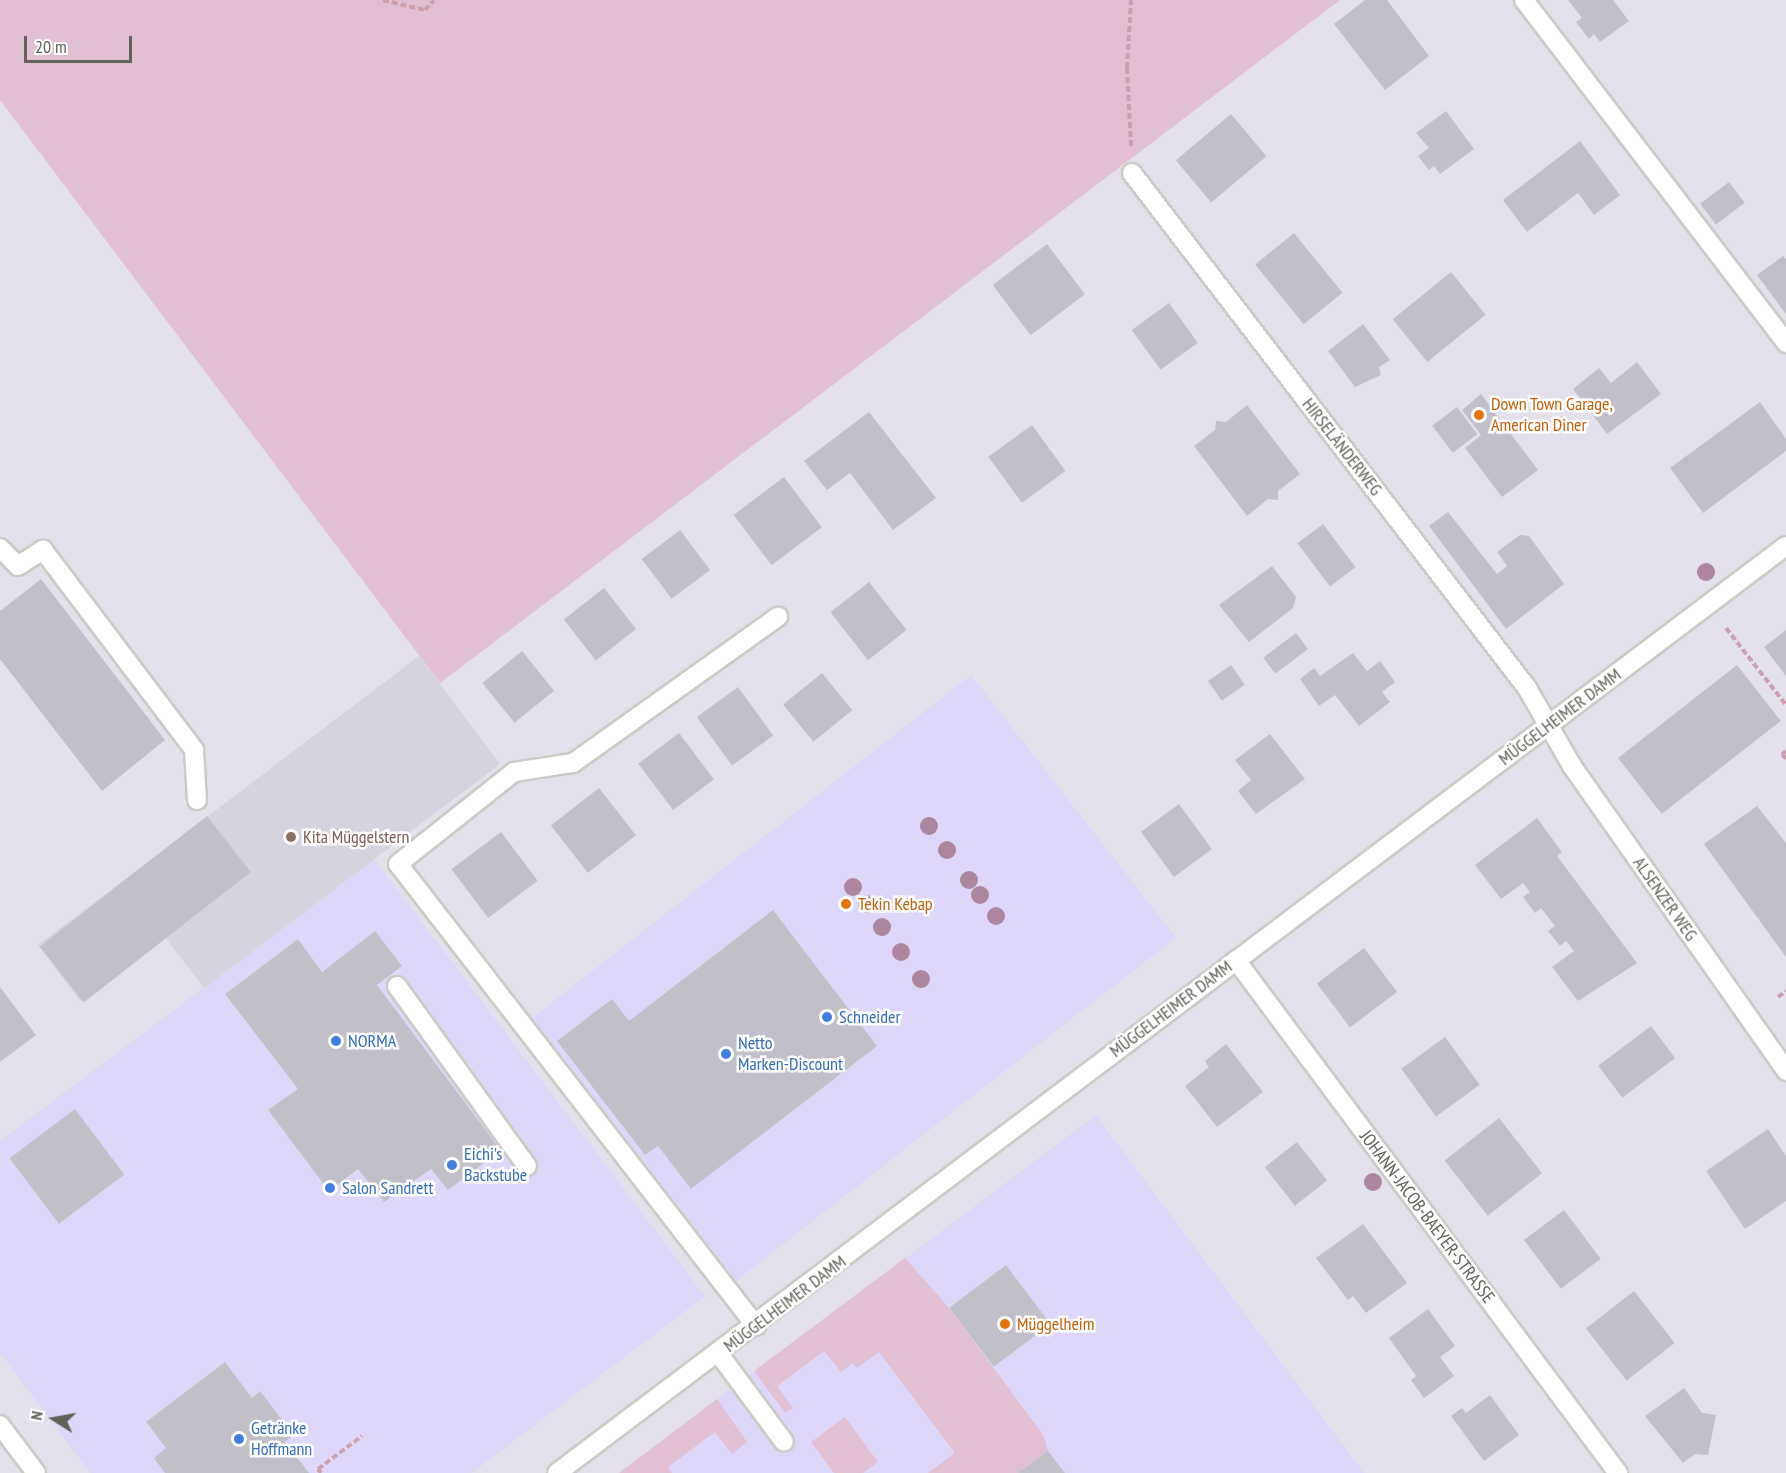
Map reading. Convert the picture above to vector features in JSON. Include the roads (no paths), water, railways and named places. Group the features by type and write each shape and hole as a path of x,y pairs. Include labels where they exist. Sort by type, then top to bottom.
{"street":[{"path":"1524,0 1786,343"},
{"name":"HIRSELÄNDERWEG","path":"1132,173 1527,688 1548,723"},
{"name":"MÜGGELHEIMER DAMM","path":"557,1473 719,1354 1548,723 1786,546"},
{"path":"0,548 18,566 43,550 194,750 197,800"},
{"path":"756,1326 398,864 514,772 573,763 777,617"},
{"name":"ALSENZER WEG","path":"1548,723 1572,765 1786,1071"},
{"name":"JOHANN-JACOB-BAEYER-STRASSE","path":"1236,960 1618,1473"},
{"path":"397,986 527,1166"},
{"path":"719,1354 784,1442"},
{"path":"0,1425 36,1473"}],"place":[{"name":"Down Town Garage, American Diner","path":"1479,415"},
{"name":"Kita Müggelstern","path":"291,837"},
{"name":"Tekin Kebap","path":"846,904"},
{"name":"Schneider","path":"827,1017"},
{"name":"NORMA","path":"336,1041"},
{"name":"Netto Marken-Discount","path":"726,1054"},
{"name":"Eichi's Backstube","path":"452,1165"},
{"name":"Salon Sandrett","path":"330,1188"},
{"name":"Müggelheim","path":"1005,1324"},
{"name":"Getränke Hoffmann","path":"239,1439"}]}
